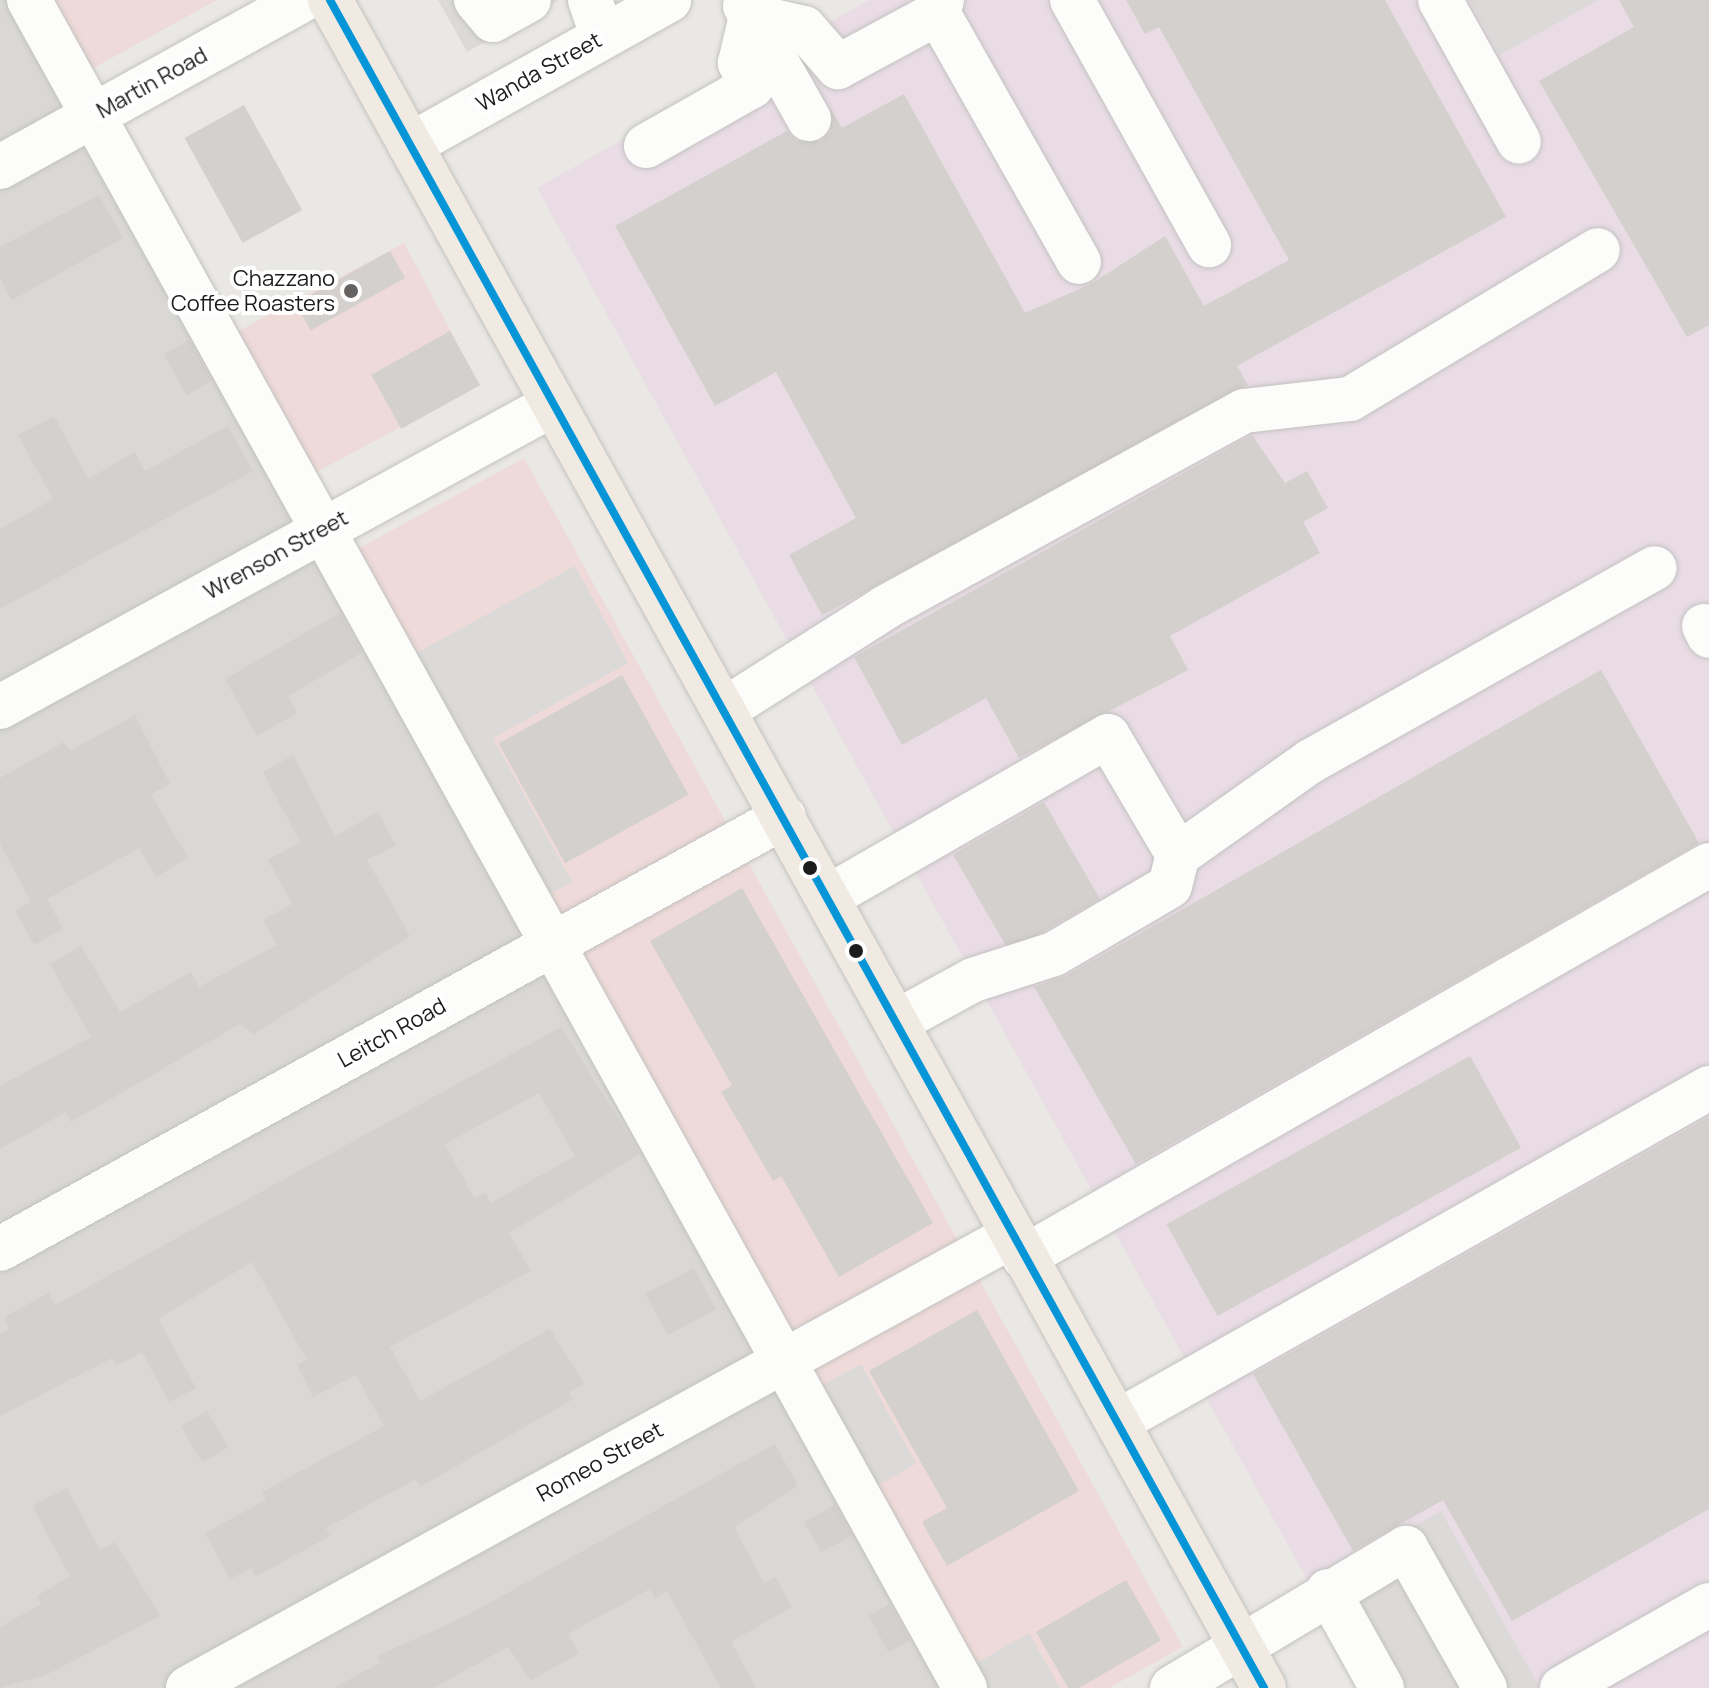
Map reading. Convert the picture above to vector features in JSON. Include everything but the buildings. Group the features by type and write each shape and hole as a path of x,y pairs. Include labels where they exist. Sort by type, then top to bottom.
{"main road":[{"path":"330,0 552,405 898,1021 1018,1246 1264,1688"}],"street":[{"path":"29,0 327,527 965,1688"},
{"name":"Martin Road","path":"0,167 303,0"},
{"path":"476,0 493,20 529,0"},
{"name":"Wanda Street","path":"410,145 596,19 669,0"},
{"path":"1072,0 1209,245"},
{"path":"1440,0 1519,142"},
{"path":"747,8 804,28 838,67 940,6 1079,262"},
{"path":"747,8 809,119"},
{"path":"646,146 752,86 740,63 747,8"},
{"path":"724,710 886,607 1244,411 1350,399 1598,250"},
{"name":"Wrenson Street","path":"0,707 552,405"},
{"path":"898,1021 973,980 1054,954 1158,894 1170,886 1178,855 1311,761 1655,568"},
{"path":"828,897 1108,736 1178,855"},
{"name":"Leitch Road","path":"0,1249 784,817"},
{"name":"Romeo Street","path":"188,1688 785,1360 1018,1246 1709,865"},
{"path":"1117,1422 1709,1088"},
{"path":"1172,1688 1243,1648 1328,1591 1406,1548 1485,1688"},
{"path":"1328,1591 1368,1683"},
{"path":"1562,1688 1709,1605"}],"shaded area":[{"path":"0,0 13,0 949,1688 0,1688"},
{"path":"13,0 217,0 61,86"},
{"path":"438,0 559,0 467,52"},
{"path":"869,0 1709,0 1709,1688 1367,1688 537,188"},
{"path":"1469,0 1598,0 1500,55"},
{"path":"404,243 480,385 284,489 208,347"},
{"path":"524,458 1183,1647 1109,1688 978,1688 354,551"},
{"path":"575,566 628,663 493,738 572,882 544,897 411,656"},
{"path":"861,1364 916,1464 875,1486 820,1387"},
{"path":"1441,1511 1540,1688 1371,1688 1312,1583"},
{"path":"1029,1633 1060,1688 981,1688 969,1667"}],"transit line":[{"path":"330,0 1264,1688"}],"place":[{"name":"Chazzano Coffee Roasters","path":"351,291"}]}
